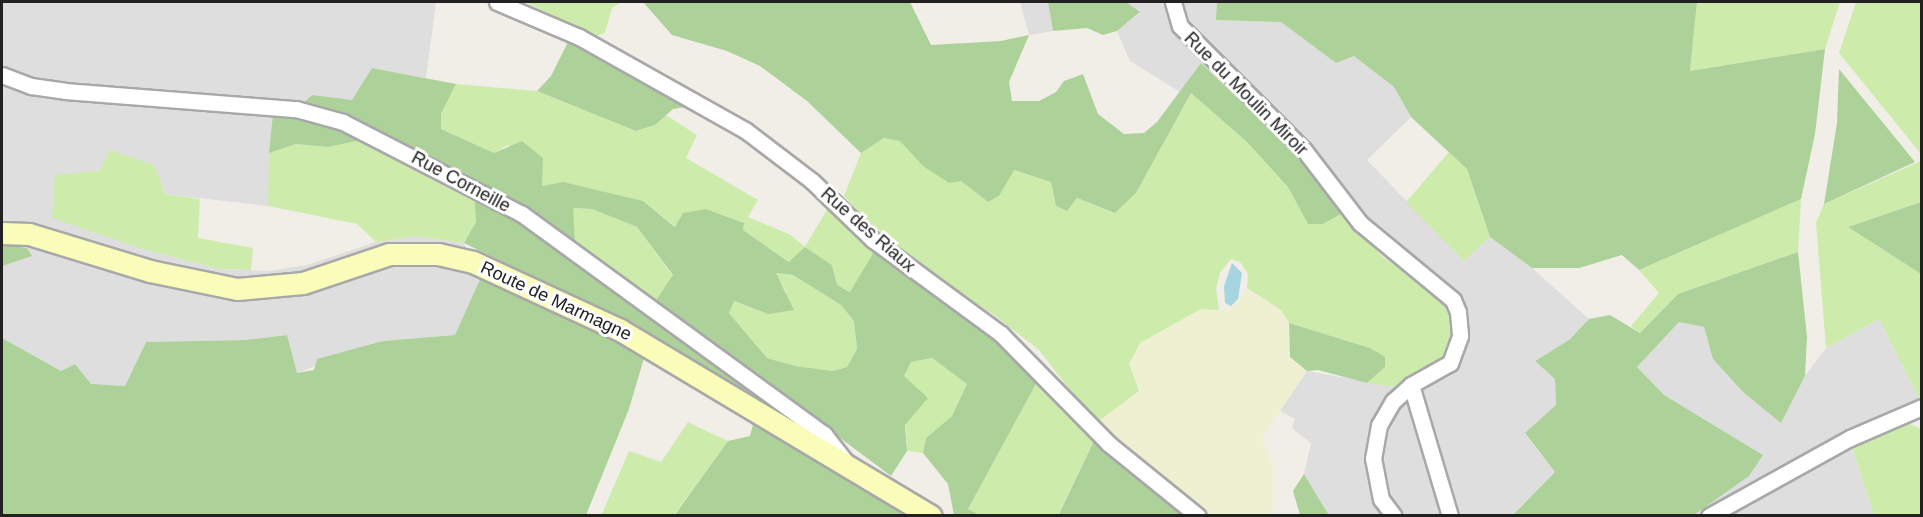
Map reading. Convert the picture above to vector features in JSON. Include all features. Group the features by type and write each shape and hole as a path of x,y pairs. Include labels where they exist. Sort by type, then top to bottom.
{"street":[{"name":"Rue des Riaux","path":"497,2 579,37 745,130 813,181 873,240 1001,334 1109,444 1198,516"},
{"name":"Rue du Moulin Miroir","path":"1173,2 1180,26 1304,150 1360,223 1453,300 1460,324 1457,352 1438,373 1411,385 1393,401 1379,425 1374,445 1377,485 1381,499 1394,516"},
{"name":"Rue Corneille","path":"2,75 31,86 65,91 296,109 343,122 522,214 824,434 846,463"},
{"name":"Route de Marmagne","path":"2,234 29,234 150,271 237,289 303,283 389,254 438,254 473,262 620,330 846,463 931,516"},
{"path":"1411,385 1450,516"},
{"path":"1709,516 1850,438 1920,410"}],"shaded area":[{"path":"2,2 436,2 426,78 372,68 352,101 312,95 301,105 274,114 268,206 164,194 154,165 99,171 52,217 143,249 219,269 268,271 307,265 376,242 416,236 464,243 481,277 455,335 383,341 297,373 286,335 245,340 146,342 125,386 91,385 75,364 61,371 2,338 2,266 31,255 27,248 2,244"},
{"path":"1020,2 1048,2 1053,31 1029,35"},
{"path":"1126,2 1217,2 1217,20 1281,22 1336,63 1354,55 1394,87 1411,117 1367,160 1464,261 1490,237 1532,268 1589,319 1569,340 1535,361 1555,379 1556,405 1525,434 1555,472 1513,515 1329,515 1304,474 1311,443 1292,428 1295,419 1279,410 1307,371 1396,387 1438,294 1404,273 1358,235 1293,151 1202,63 1180,92 1130,61 1117,31 1140,13"},
{"path":"1879,319 1920,400 1906,422 1851,446 1874,515 1694,515 1763,455 1664,395 1637,367 1679,322 1704,327 1713,359 1781,423 1805,376 1826,348"}],"green space":[{"path":"525,2 621,2 612,8 605,33 595,36"},
{"path":"643,2 910,2 931,45 1001,41 1029,35 1009,82 1012,101 1039,101 1056,92 1064,81 1083,74 1098,114 1124,134 1144,133 1157,122 1201,63 1293,151 1341,214 1323,224 1308,224 1288,187 1247,142 1191,93 1136,193 1115,213 1077,198 1067,211 1056,206 1051,182 1014,170 999,196 988,202 961,181 949,183 923,166 900,141 884,138 861,153 807,101 760,66 727,51 672,35"},
{"path":"1048,2 1126,2 1140,12 1117,31 1103,35 1087,28 1053,31"},
{"path":"1217,2 1697,2 1690,71 1825,49 1815,134 1801,199 1639,270 1622,255 1579,268 1532,268 1490,237 1467,169 1411,117 1394,87 1354,56 1336,63 1281,22 1216,20"},
{"path":"1697,2 1840,2 1825,49 1690,71"},
{"path":"1856,2 1921,2 1921,154 1839,53"},
{"path":"570,38 692,106 673,109 655,125 636,131 537,91 551,76"},
{"path":"372,68 456,84 441,114 441,129 494,153 522,141 543,158 542,186 563,182 643,201 675,227 683,213 706,209 744,223 743,230 789,262 805,247 832,265 837,285 850,292 875,250 1021,359 1037,382 968,509 980,515 954,515 948,484 923,453 926,438 952,416 967,384 932,358 911,362 904,376 928,398 905,425 907,451 891,476 656,300 673,275 637,227 592,209 573,208 575,241 498,191 375,128 341,114 301,105 312,95 352,100","holes":["776,273 793,275 841,305 854,321 857,349 847,367 833,371 795,366 767,358 729,313 734,301 768,314 794,310"]},
{"path":"1839,69 1915,162 1824,204 1837,123"},
{"path":"456,84 537,91 636,131 655,125 666,115 697,135 686,158 758,200 748,217 791,235 805,247 790,262 743,230 744,223 706,209 676,227 643,201 541,186 508,145 494,153 441,129 441,114"},
{"path":"1191,93 1247,142 1288,187 1308,224 1323,224 1341,214 1383,257 1438,294 1446,303 1454,327 1446,357 1396,387 1367,383 1385,367 1370,348 1289,323 1281,310 1247,288 1248,274 1240,262 1231,259 1220,273 1216,289 1219,310 1201,309 1140,343 1129,364 1139,391 1096,423 1039,350 994,315 918,266 881,237 844,196 861,153 884,138 901,141 923,166 961,181 988,202 999,196 1013,170 1051,182 1056,206 1067,211 1077,198 1115,213 1136,193"},
{"path":"273,114 294,114 366,139 328,147 296,144 269,153"},
{"path":"366,139 474,195 476,222 464,243 416,236 376,242 357,224 268,206 269,153 296,144 328,147"},
{"path":"110,150 154,165 165,194 200,199 198,238 253,248 251,270 219,269 143,249 52,218 55,175 99,171"},
{"path":"1449,152 1467,169 1490,237 1464,261 1406,202"},
{"path":"1921,161 1921,202 1848,227 1921,274 1920,400 1879,319 1826,348 1816,223 1824,204"},
{"path":"474,195 521,218 750,386 741,392 619,318 464,243 476,222"},
{"path":"1801,199 1798,252 1678,294 1640,333 1631,326 1659,293 1639,270"},
{"path":"1921,202 1921,274 1848,227"},
{"path":"829,206 875,250 851,292 837,285 832,265 805,247"},
{"path":"572,208 592,209 637,227 673,276 656,300 575,241"},
{"path":"2,244 27,248 32,256 2,266"},
{"path":"1798,252 1807,337 1805,376 1781,423 1743,392 1713,359 1704,327 1679,322 1637,367 1664,395 1763,455 1749,476 1694,515 1513,515 1555,472 1525,433 1556,405 1555,379 1535,361 1569,340 1589,319 1610,315 1640,333 1678,294"},
{"path":"775,273 793,275 841,305 854,321 857,349 847,367 833,371 794,366 767,358 729,313 733,301 768,314 787,293"},
{"path":"481,277 564,314 644,358 629,409 586,515 2,516 2,338 61,371 75,364 91,384 125,386 146,342 245,340 287,335 297,373 314,370 317,359 383,341 455,335"},
{"path":"1247,288 1281,310 1289,323 1290,357 1307,371 1262,438 1273,467 1273,515 1208,515 1188,503 1096,423 1139,391 1128,364 1140,343 1201,309 1230,310"},
{"path":"1289,323 1370,348 1385,357 1385,367 1367,383 1318,370 1307,371 1290,357"},
{"path":"932,358 967,384 952,416 926,438 923,453 907,451 904,376 911,362"},
{"path":"1037,382 1094,441 1058,515 980,515 968,509"},
{"path":"754,421 913,516 674,516 728,441 750,436"},
{"path":"688,422 728,441 674,515 601,516 629,451 661,462"},
{"path":"1906,422 1921,429 1921,515 1874,515 1851,445"},
{"path":"1094,441 1132,475 1187,515 1058,516"},
{"path":"1304,474 1329,515 1300,515 1293,491"}],"water":[{"path":"1232,263 1242,273 1238,299 1231,306 1225,303 1224,286"}]}
